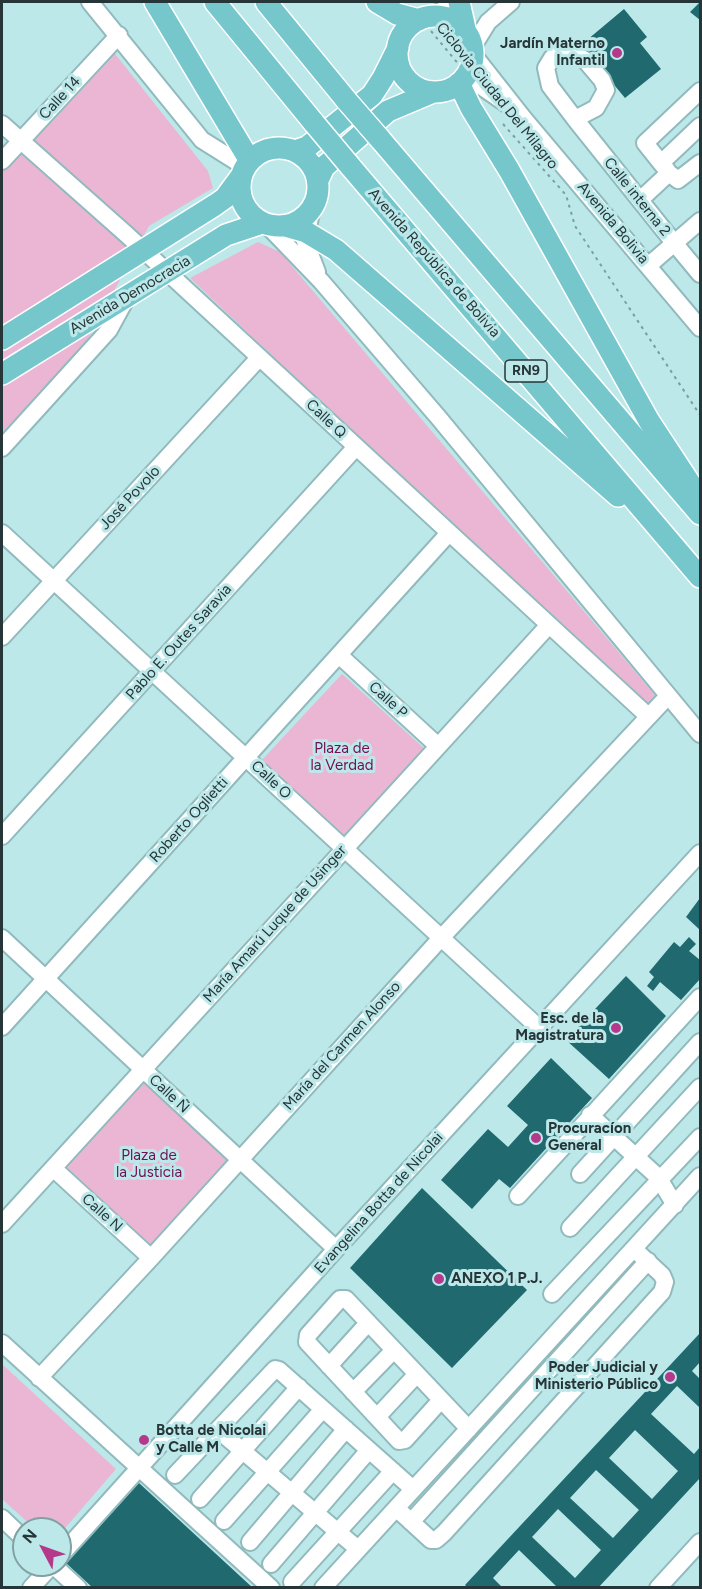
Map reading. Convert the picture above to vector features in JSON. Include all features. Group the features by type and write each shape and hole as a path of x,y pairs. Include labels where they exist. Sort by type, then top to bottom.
{"main road":[{"path":"155,2 246,168"},
{"name":"Avenida República de Bolivia","path":"215,2 350,166 700,577"},
{"name":"RN9","path":"266,2 347,101 700,514"},
{"path":"377,2 397,15 426,14 451,20 470,44"},
{"path":"457,2 470,44 462,79 471,108 509,170 649,421 700,498"},
{"path":"295,151 307,147 372,95 383,78 405,31 426,14"},
{"path":"398,48 397,58 404,77 412,85 433,92 442,92 462,79"},
{"path":"271,224 296,223 312,208 318,190 318,180 324,167 388,111 433,92"},
{"path":"318,180 310,163 295,151 283,148 271,149 246,168 240,186 245,208 271,224 306,232 336,250 611,489 685,560"},
{"name":"Avenida Democracia","path":"2,339 225,198 246,168"},
{"name":"Avenida Democracia","path":"2,374 226,235 271,224"}],"street":[{"path":"90,2 120,35 202,140 246,168"},
{"path":"426,14 457,2"},
{"path":"470,44 488,22 511,2"},
{"name":"Calle 14","path":"2,161 120,35"},
{"name":"Avenida Bolivia","path":"470,44 524,120 700,328"},
{"name":"Avenida Bolivia","path":"462,79 492,93 524,120"},
{"path":"700,91 645,143 678,180 700,163"},
{"name":"Calle interna 2","path":"575,119 700,274"},
{"name":"Calle Q","path":"2,124 168,272 648,716"},
{"path":"640,200 700,126"},
{"path":"312,208 306,232 307,250 321,281"},
{"path":"649,265 700,221"},
{"path":"271,224 438,417 700,734"},
{"path":"2,448 109,330 129,294"},
{"name":"José Povolo","path":"2,637 259,358"},
{"name":"Pablo E. Outes Saravia","path":"2,836 356,447"},
{"name":"Calle O","path":"2,533 539,1028"},
{"name":"Roberto Oglietti","path":"2,1027 449,533"},
{"name":"María Amarú Luque de Usinger","path":"2,1224 549,625"},
{"name":"Calle P","path":"339,655 438,746"},
{"name":"María del Carmen Alonso","path":"39,1378 441,938 668,696"},
{"name":"Evangelina Botta de Nicolai","path":"72,1543 336,1249 700,853"},
{"name":"Calle Ñ","path":"2,938 336,1249"},
{"path":"518,1196 700,997"},
{"path":"580,1174 699,1047 673,1027"},
{"path":"570,1228 700,1087"},
{"path":"590,1115 660,1181 675,1205"},
{"path":"552,1294 700,1137"},
{"name":"Calle N","path":"53,1168 151,1258"},
{"path":"323,1587 700,1176"},
{"path":"396,1508 431,1540 436,1540 467,1508 662,1292 665,1282 663,1275 634,1249"},
{"path":"411,1522 648,1261"},
{"path":"441,1400 405,1440 399,1441 308,1342 308,1335 340,1299 346,1299 469,1429"},
{"path":"329,1366 368,1323"},
{"path":"2,1343 271,1587"},
{"path":"353,1392 394,1350"},
{"path":"175,1475 275,1369 299,1387 413,1489"},
{"path":"377,1417 417,1374"},
{"path":"200,1499 299,1387"},
{"path":"225,1521 323,1408"},
{"path":"250,1542 346,1429"},
{"path":"218,1430 358,1549"},
{"path":"271,1564 369,1450"},
{"path":"291,1582 393,1471"},
{"path":"658,1587 697,1552"},
{"path":"67,1577 78,1587"}],"path":[{"name":"Ciclovia Ciudad Del Milagro","path":"426,14 427,26 462,79"},
{"name":"Ciclovia Ciudad Del Milagro","path":"501,122 566,195 575,226 700,414"}],"green space":[{"path":"112,50 208,171 213,188 149,226 87,341 2,433 2,171"},
{"path":"258,242 280,252 660,701 649,712 190,278"},
{"name":"Plaza de la Verdad","path":"342,674 426,750 345,840 260,762"},
{"name":"Plaza de la Justicia","path":"144,1082 231,1161 152,1246 66,1167"},
{"path":"2,1364 116,1469 72,1520 72,1517 22,1517 2,1499"}],"building":[{"path":"700,2 700,20 690,12"},
{"name":"Jardín Materno Infantil","path":"624,9 647,37 640,43 661,69 625,98 581,45"},
{"path":"700,898 700,930 686,917"},
{"path":"689,937 696,944 689,951 700,960 700,979 681,1000 660,982 653,991 647,986 654,977 649,972 674,942 680,947"},
{"name":"Esc. de la Magistratura","path":"626,976 666,1016 609,1079 566,1040"},
{"name":"Procuracíon General","path":"551,1058 592,1098 510,1188 499,1179 472,1209 441,1180 488,1129 508,1147 528,1125 507,1106"},
{"name":"ANEXO 1 P.J.","path":"422,1188 527,1290 452,1368 350,1268"},
{"path":"700,1333 700,1362 692,1371 700,1379 700,1408 677,1386 651,1414 694,1454 700,1447 700,1478 598,1588 558,1588 519,1550 493,1578 503,1588 468,1588 465,1585","holes":["635,1430 678,1471 652,1499 609,1458","596,1470 639,1510 613,1538 570,1498","558,1509 601,1550 575,1578 532,1537"]},
{"path":"139,1483 253,1588 93,1588 72,1569 72,1556"}],"place":[{"name":"Jardín Materno Infantil","path":"617,53"},
{"name":"Esc. de la Magistratura","path":"616,1028"},
{"name":"Procuracíon General","path":"536,1138"},
{"name":"ANEXO 1 P.J.","path":"439,1279"},
{"name":"Poder Judicial y Ministerio Público","path":"670,1377"},
{"name":"Botta de Nicolai y Calle M","path":"144,1440"}]}
